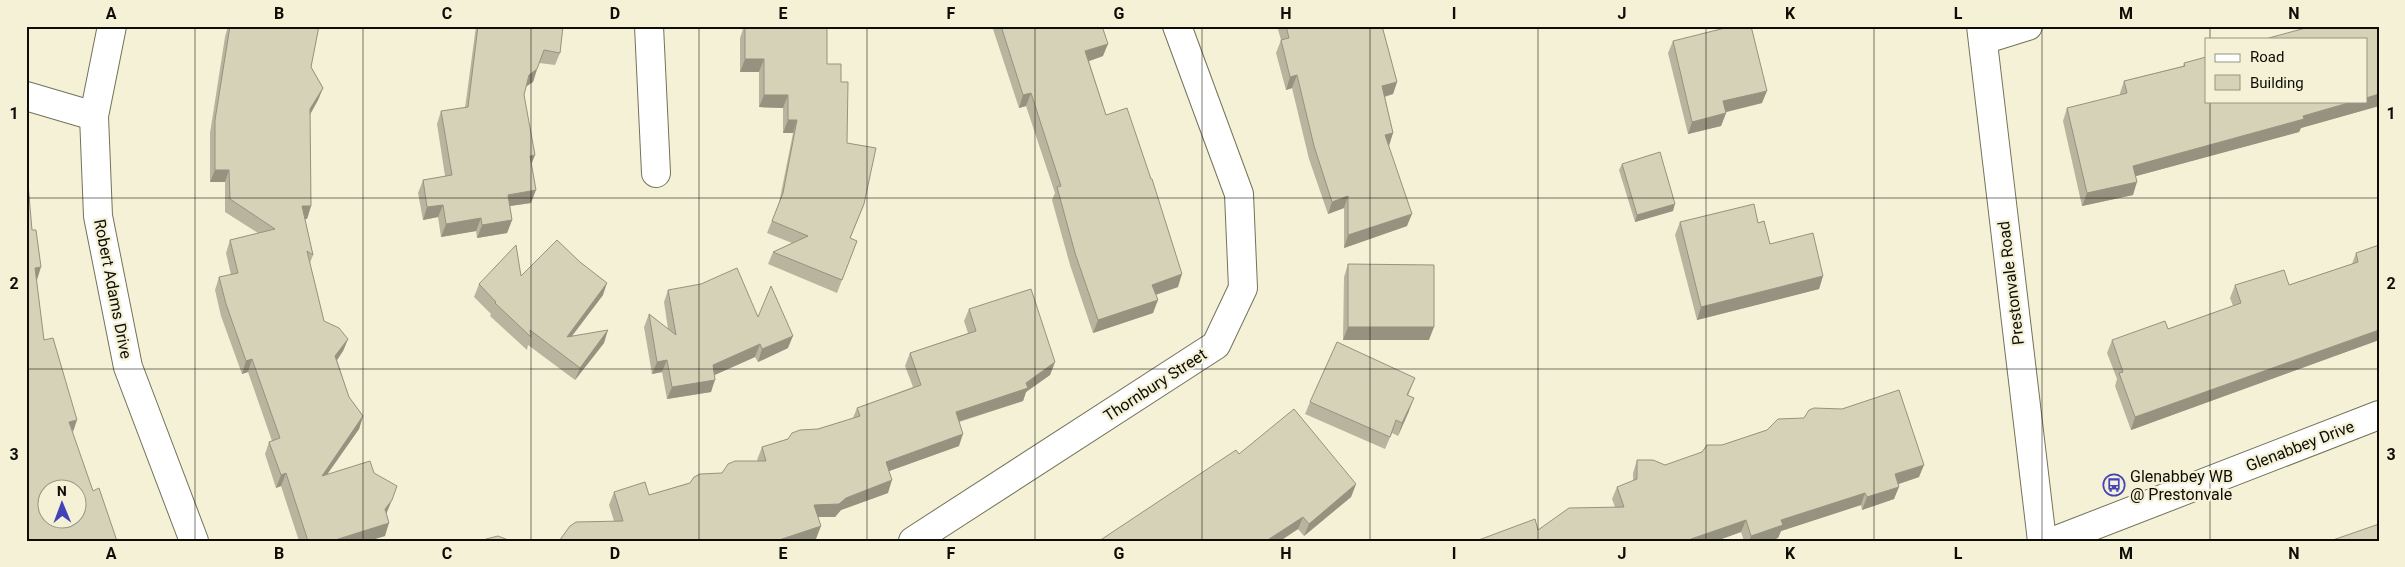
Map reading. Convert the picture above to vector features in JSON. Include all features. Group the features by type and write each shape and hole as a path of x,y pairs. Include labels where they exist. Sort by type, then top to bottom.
{"street":[{"name":"Robert Adams Drive","path":"112,26 94,116 98,216 128,367 194,541"},
{"path":"650,26 656,173"},
{"name":"Thornbury Street","path":"913,541 1216,345 1243,288 1239,194 1177,26"},
{"path":"1982,33 2028,26"},
{"name":"Prestonvale Road","path":"1982,33 2042,541"},
{"path":"26,96 94,116"},
{"name":"Glenabbey Drive","path":"2054,541 2379,415"}],"building":[{"path":"230,26 319,26 311,67 323,88 310,109 311,206 302,206 313,255 307,251 324,321 339,328 348,339 335,356 349,397 363,416 322,476 370,461 374,473 397,486 392,500 385,509 389,523 332,541 308,541 286,473 281,475 269,442 280,438 252,359 246,361 226,304 219,277 238,273 230,240 275,229 230,199 229,170 215,170 215,120"},
{"path":"478,26 563,26 560,53 544,50 537,69 529,75 524,95 535,155 530,156 536,190 508,195 512,220 482,225 481,218 446,224 443,205 427,207 423,180 452,175 441,111 468,107"},
{"path":"745,26 827,26 827,64 841,64 841,82 848,82 847,143 876,148 864,204 850,238 857,241 842,280 773,252 808,236 772,221 783,193 797,120 788,120 788,95 764,95 764,59 745,59"},
{"path":"1001,26 1102,26 1108,44 1085,51 1106,115 1127,108 1182,274 1152,285 1158,300 1098,320 1075,253 1057,187 1061,186 1031,93 1023,95"},
{"path":"1286,26 1382,26 1397,82 1382,86 1393,133 1385,135 1412,214 1348,235 1348,196 1332,202 1314,146 1297,75 1290,77 1281,40 1289,38"},
{"path":"1733,26 1751,26 1767,91 1723,101 1726,113 1692,122 1673,41"},
{"path":"2313,26 2379,26 2379,94 2368,97 2368,38 2269,38"},
{"path":"2205,57 2205,102 2352,102 2303,116 2304,119 2133,166 2137,182 2087,193 2067,108 2127,93 2124,81 2185,66 2184,63"},
{"path":"1660,152 1675,204 1637,215 1622,164"},
{"path":"26,184 28,184 32,230 36,230 41,267 35,268 44,340 53,338 77,420 69,422 93,491 99,488 117,541 26,541"},
{"path":"1754,204 1758,223 1764,221 1770,244 1813,233 1823,276 1701,307 1680,222"},
{"path":"557,240 580,262 607,283 567,337 608,330 580,368 530,330 531,337 495,303 479,284 516,245 521,276"},
{"path":"2379,245 2379,330 2135,417 2119,373 2123,372 2112,340 2165,321 2168,329 2241,303 2235,285 2284,270 2289,285 2358,262 2356,253"},
{"path":"1348,264 1434,265 1434,327 1348,327"},
{"path":"737,268 758,317 771,286 793,336 762,349 760,344 713,365 715,380 672,387 667,360 657,362 649,314 676,335 668,290 701,284"},
{"path":"1031,289 1055,362 1026,383 1028,388 956,412 963,434 886,462 892,480 846,498 839,504 814,505 821,526 780,541 559,541 570,526 576,522 623,521 614,492 645,482 649,495 690,483 694,477 700,474 722,473 728,464 735,461 766,461 762,447 788,439 792,433 800,430 818,429 860,416 857,408 921,385 910,353 976,331 969,309"},
{"path":"1337,342 1415,378 1407,395 1414,398 1402,423 1396,420 1390,437 1310,402"},
{"path":"1899,390 1924,465 1895,474 1899,487 1867,497 1865,493 1781,520 1783,525 1751,536 1746,520 1691,539 1691,541 1476,541 1535,519 1538,530 1569,508 1624,507 1617,487 1637,479 1637,460 1653,460 1665,465 1702,452 1707,445 1722,445 1767,430 1778,419 1804,418 1809,410 1814,408 1842,409"},
{"path":"1294,409 1356,484 1309,524 1303,517 1266,541 1099,541 1236,450 1239,454"},
{"path":"2379,524 2379,541 2330,541"},
{"path":"498,536 511,541 484,541 486,539"}],"place":[{"name":"Glenabbey WB @ Prestonvale","path":"2114,485"}]}
